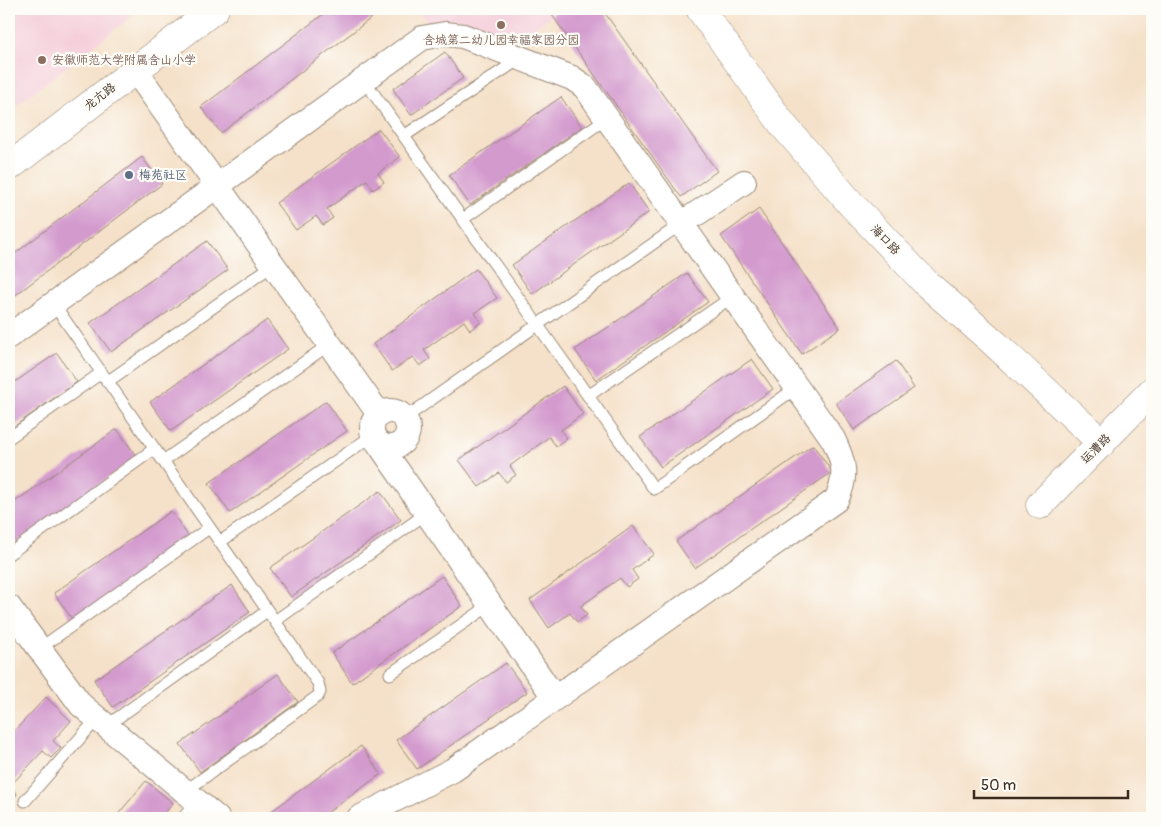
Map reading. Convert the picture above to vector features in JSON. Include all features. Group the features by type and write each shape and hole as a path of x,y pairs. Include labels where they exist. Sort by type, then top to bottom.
{"street":[{"name":"龙亢路","path":"9,167 215,9"},
{"name":"海口路","path":"700,9 783,125 852,206 927,284 992,341 1102,444"},
{"path":"9,336 422,38 445,34 463,36 572,78 585,87 833,439 838,450 844,475 842,488 836,500 452,770 359,818"},
{"path":"135,70 330,344 377,431 426,513 554,697"},
{"path":"681,224 744,182"},
{"name":"运漕路","path":"1040,505 1152,391"},
{"path":"384,412 396,412 405,418 409,429 408,435 401,444 390,448 377,431 384,412"},
{"path":"11,614 71,694 188,804 216,818"}],"lane":[{"path":"404,136 521,58"},
{"path":"364,80 654,489 796,388"},
{"path":"463,219 607,118"},
{"path":"405,418 681,224"},
{"path":"9,438 273,265"},
{"path":"588,396 732,297"},
{"path":"53,303 318,683 320,692 318,696 188,804"},
{"path":"163,461 330,344"},
{"path":"220,542 377,431"},
{"path":"9,554 154,448"},
{"path":"275,621 426,513"},
{"path":"39,649 210,528"},
{"path":"390,674 490,605"},
{"path":"25,801 101,723 268,611"}],"shaded area":[{"name":"安徽师范大学附属含山小学","path":"9,9 141,9 9,111"},
{"name":"含城第二幼儿园幸福家园分园","path":"417,9 560,9 514,42 459,23 430,26"}],"building":[{"path":"330,9 383,9 221,133 201,107"},
{"path":"560,9 602,9 717,171 681,197 552,15"},
{"path":"445,52 463,78 411,115 393,89"},
{"path":"561,97 582,127 470,205 449,175"},
{"path":"379,129 400,157 378,173 384,182 373,190 367,180 327,209 333,218 323,225 316,216 296,230 276,203"},
{"path":"142,157 162,184 9,300 9,258"},
{"path":"629,183 649,212 532,294 512,265"},
{"path":"759,209 840,328 802,354 721,236"},
{"path":"207,241 228,270 111,352 90,323"},
{"path":"476,269 497,298 475,313 481,322 470,330 464,321 424,350 430,359 420,366 413,357 392,371 373,344"},
{"path":"687,273 708,302 596,380 575,350"},
{"path":"267,320 288,349 171,431 150,402"},
{"path":"57,353 77,382 9,430 9,386"},
{"path":"752,359 773,389 661,467 640,437"},
{"path":"896,361 914,388 854,430 836,403"},
{"path":"563,386 583,414 561,430 567,438 556,446 549,437 510,466 516,475 506,482 499,473 479,487 459,460"},
{"path":"326,401 347,431 230,513 209,483"},
{"path":"117,429 137,457 9,548 9,506"},
{"path":"813,445 832,472 695,568 676,541"},
{"path":"380,491 401,520 291,597 270,568"},
{"path":"171,511 191,540 74,622 54,593"},
{"path":"633,526 654,554 632,570 638,579 627,587 620,578 581,606 587,615 577,622 570,613 549,628 530,600"},
{"path":"442,576 462,606 352,683 332,653"},
{"path":"232,585 250,612 113,707 94,680"},
{"path":"506,663 527,692 417,769 396,740"},
{"path":"278,674 298,702 200,772 180,744"},
{"path":"46,697 71,721 53,741 61,748 51,758 43,751 10,786 17,794 9,803 9,737"},
{"path":"361,746 381,774 320,818 273,818 269,813"},
{"path":"146,781 173,803 161,818 115,818"}],"place":[{"name":"含城第二幼儿园幸福家园分园","path":"501,25"},
{"name":"安徽师范大学附属含山小学","path":"42,60"},
{"name":"梅苑社区","path":"129,175"}]}
